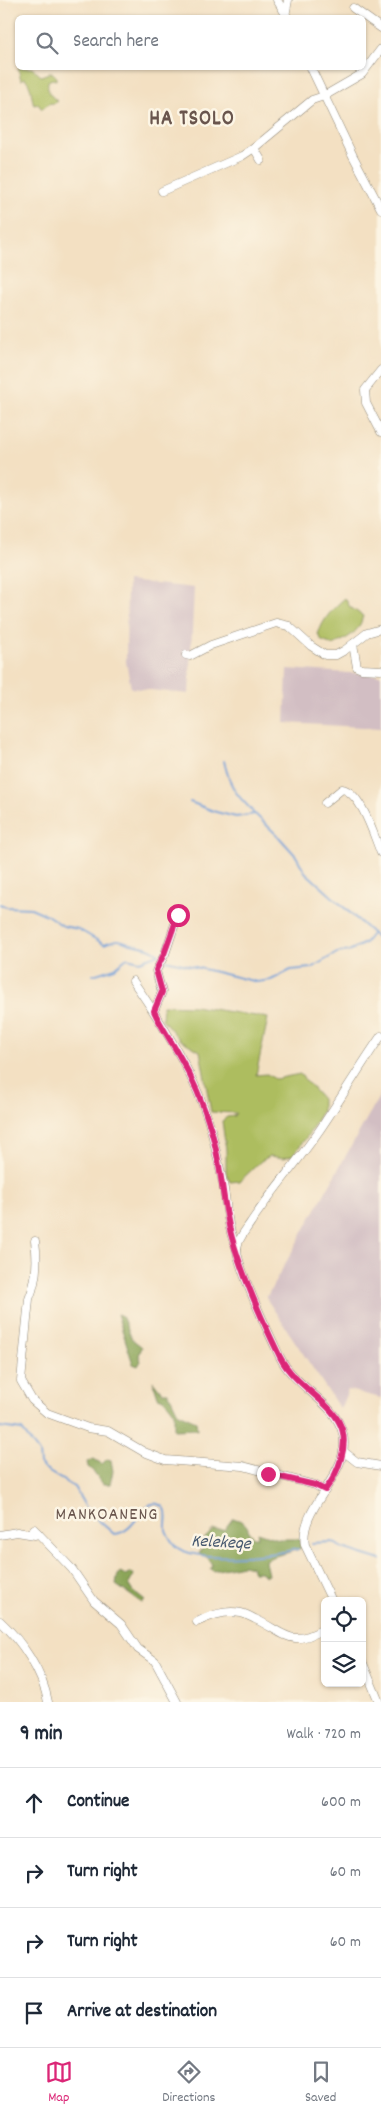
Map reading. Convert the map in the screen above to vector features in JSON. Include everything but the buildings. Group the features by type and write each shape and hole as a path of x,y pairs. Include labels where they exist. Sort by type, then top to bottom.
{"street":[{"path":"277,0 287,14"},
{"path":"287,14 288,0"},
{"path":"353,8 363,15"},
{"path":"366,17 381,28"},
{"path":"366,69 381,48"},
{"path":"312,70 381,209"},
{"path":"162,191 254,148 312,100 324,96 362,74 365,70"},
{"path":"254,148 261,160"},
{"path":"381,370 365,390 366,403 381,432"},
{"path":"186,655 190,656 211,645 276,623 289,626 311,646 325,655 336,655 367,634 381,629"},
{"path":"353,644 357,666 362,669 381,670"},
{"path":"325,803 342,790 346,790 357,798 381,853"},
{"path":"154,1011 162,992 156,970 178,915"},
{"path":"132,981 154,1011 181,1058 211,1131 224,1186 232,1239 237,1249 245,1278 281,1358 300,1384 333,1413 341,1424 344,1438 343,1451 333,1480 325,1490 305,1525 304,1537 305,1545 330,1597"},
{"path":"237,1249 240,1239 272,1191 324,1124 381,1036"},
{"path":"35,1241 36,1276 29,1300 21,1381 32,1400 47,1413 88,1428 108,1431 144,1452 166,1460 243,1466 315,1485 325,1490"},
{"path":"343,1451 356,1462 381,1466"},
{"path":"0,1535 17,1532 35,1535 36,1531 72,1569 94,1602 121,1624 138,1649 155,1661 177,1702"},
{"path":"197,1622 219,1613 242,1613 281,1635 294,1638 307,1638 321,1630"},
{"path":"0,1621 8,1628 38,1668 48,1702"},
{"path":"366,1671 379,1702"}],"shaded area":[{"path":"127,581 194,588 189,694 131,688 126,662"},
{"path":"287,669 381,675 381,728 285,723"},
{"path":"381,1093 381,1398 348,1390 340,1409 266,1298"}],"green space":[{"path":"18,70 34,70 41,76 51,72 56,76 56,80 48,81 48,90 57,101 54,104 50,103 42,109 38,104 34,105 29,85 25,78 21,80"},
{"path":"345,598 350,607 363,616 359,627 348,637 333,645 322,641 318,634 323,623 332,610"},
{"path":"163,1005 194,1006 268,1018 256,1075 267,1074 275,1079 300,1074 322,1099 322,1111 309,1134 293,1155 284,1158 270,1156 261,1161 240,1181 230,1182 226,1173 226,1150 222,1121 227,1117 234,1116 236,1113 211,1112 200,1051 179,1039 162,1019"},
{"path":"117,1314 122,1316 132,1339 142,1347 139,1355 141,1361 138,1366 133,1364"},
{"path":"153,1381 162,1392 168,1392 178,1413 196,1421 197,1429 174,1430 174,1412 164,1399 158,1397"},
{"path":"94,1459 102,1464 107,1459 111,1460 113,1471 110,1484 103,1484 88,1467 87,1462"},
{"path":"233,1518 244,1523 249,1533 254,1537 258,1537 257,1532 278,1539 299,1539 301,1548 265,1561 268,1575 266,1576 260,1572 253,1572 251,1567 243,1565 213,1571 210,1569 212,1565 208,1558 199,1553 204,1544 204,1539 213,1530 224,1530"},
{"path":"120,1572 126,1575 132,1572 134,1575 129,1584 134,1592 145,1601 142,1603 116,1585"}],"waterway":[{"path":"224,761 233,787 254,814"},
{"path":"190,802 236,817 255,814 296,856 305,872 381,941"},
{"path":"0,904 6,907 31,908 47,915 63,926 78,929 104,944 121,940 148,948 159,954"},
{"path":"166,960 257,982 271,980 291,970 311,968 337,953 349,951 365,943 372,934"},
{"path":"93,975 115,968 127,958 140,961 159,954"},
{"name":"Kelekeqe","path":"0,1427 22,1430 39,1453 40,1464 44,1469 74,1487 88,1511 114,1534 122,1532 134,1523 147,1506 158,1504 165,1508 166,1511 167,1533 173,1543 181,1550 212,1556 252,1556 298,1549"},
{"name":"Kelekeqe","path":"312,1543 333,1542 342,1548 381,1560"}],"district":[{"name":"HA TSOLO","path":"192,117"},
{"name":"MANKOANENG","path":"107,1513"}],"route":[{"path":"178,915 156,970 162,992 154,1011 192,1080 211,1131 224,1186 232,1239 237,1249 245,1278 281,1358 291,1375 333,1413 341,1424 344,1438 343,1451 333,1480 325,1490 315,1485 268,1474"}]}
